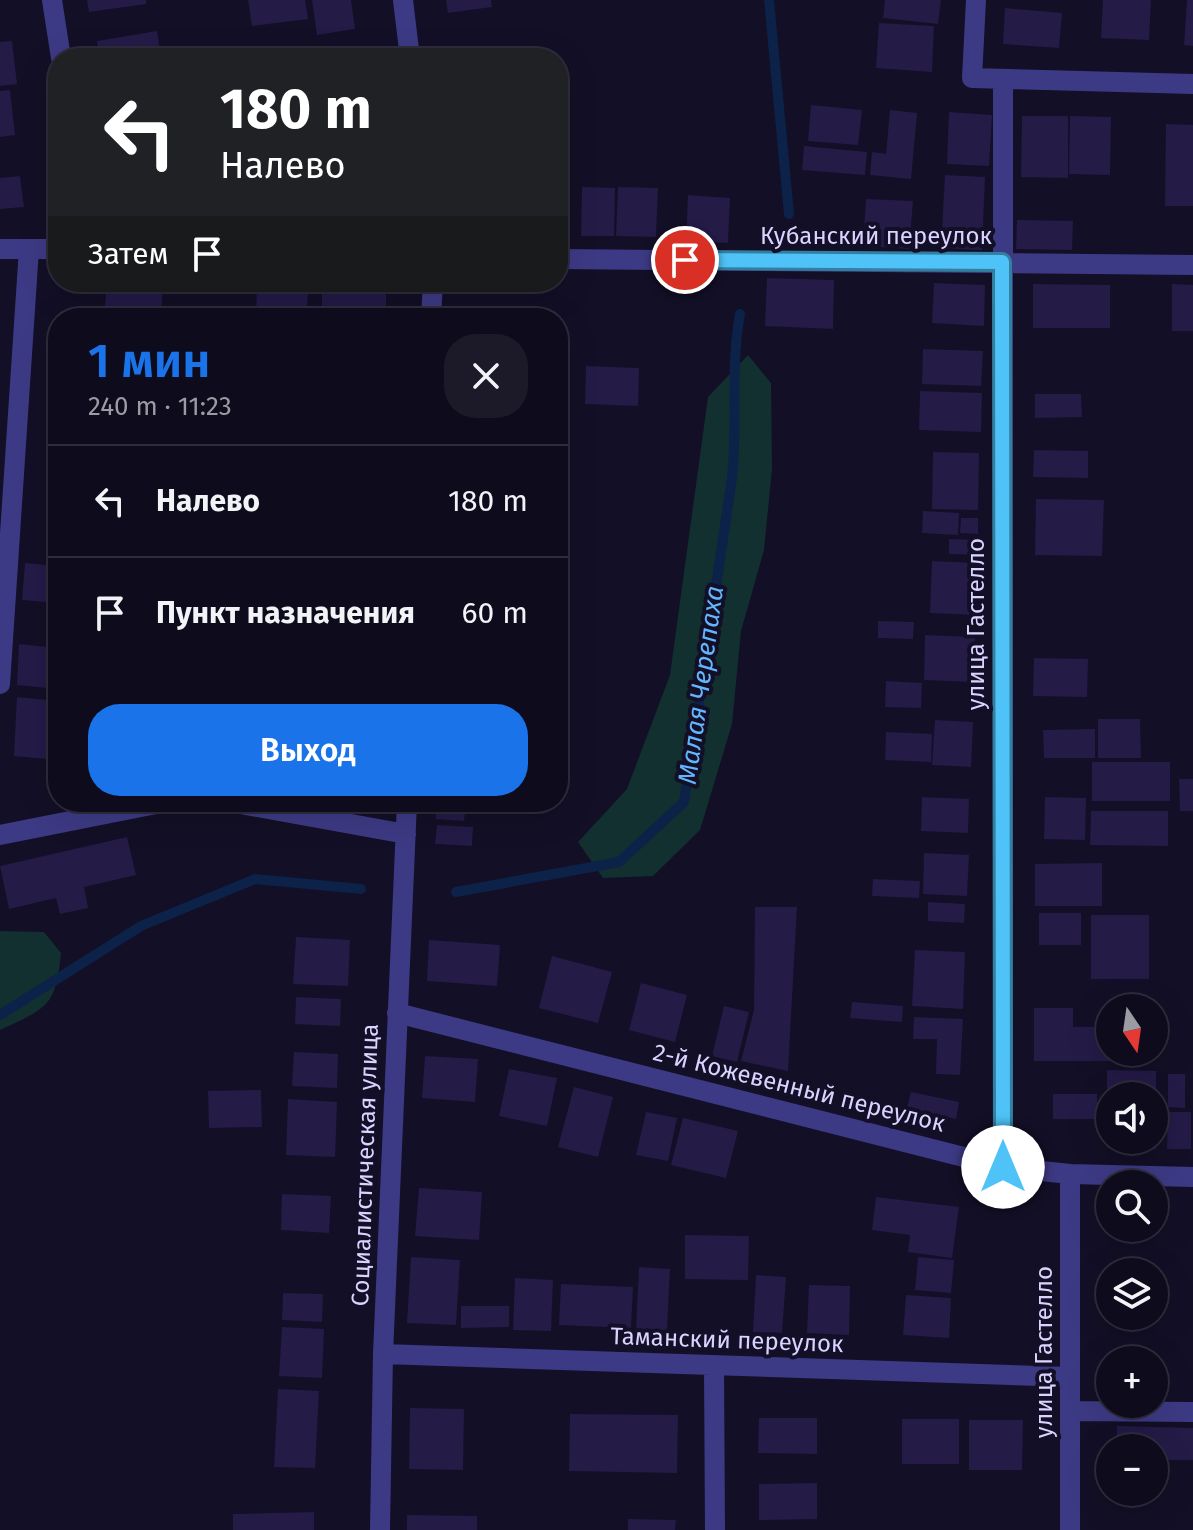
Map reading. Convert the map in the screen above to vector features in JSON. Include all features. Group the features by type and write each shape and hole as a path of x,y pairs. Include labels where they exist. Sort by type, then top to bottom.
{"street":[{"path":"52,0 59,48"},
{"path":"403,0 409,48"},
{"path":"976,0 972,78 1193,84"},
{"name":"улица Гастелло","path":"1003,81 1003,1167"},
{"path":"0,249 48,249"},
{"path":"0,684 29,249"},
{"name":"Кубанский переулок","path":"568,259 1193,265"},
{"path":"0,835 116,812"},
{"path":"285,812 406,834"},
{"name":"Социалистическая улица","path":"380,1530 383,1354 407,812"},
{"name":"2-й Кожевенный переулок","path":"397,1013 1003,1167 1070,1174 1193,1177"},
{"name":"улица Гастелло","path":"1070,1174 1070,1530"},
{"name":"Таманский переулок","path":"383,1354 1070,1377"},
{"path":"714,1366 715,1530"},
{"path":"1070,1411 1193,1412"}],"green space":[{"path":"748,355 771,383 772,469 764,550 741,631 732,724 700,830 653,876 603,878 578,842 627,789 670,675 708,397"},
{"path":"0,931 44,932 61,953 56,985 46,1004 0,1030"}],"building":[{"path":"87,0 146,0 146,4 89,12"},
{"path":"248,0 305,0 308,19 252,26"},
{"path":"312,0 351,0 355,29 317,35"},
{"path":"446,0 491,0 492,7 448,13"},
{"path":"885,0 941,0 938,24 883,18"},
{"path":"1103,0 1151,0 1149,40 1101,38"},
{"path":"1187,0 1193,0 1193,46 1184,45"},
{"path":"1005,8 1062,13 1059,48 1003,44"},
{"path":"879,23 934,26 932,72 876,68"},
{"path":"157,31 160,48 98,48 97,41"},
{"path":"12,41 17,84 0,86 0,42"},
{"path":"10,90 15,135 0,137 0,91"},
{"path":"811,105 862,110 858,145 808,141"},
{"path":"890,110 917,113 911,179 870,175 872,152 886,154"},
{"path":"949,112 992,115 989,166 947,164"},
{"path":"1022,116 1068,116 1068,178 1021,177"},
{"path":"1070,116 1111,117 1110,175 1069,174"},
{"path":"1166,124 1193,125 1193,206 1165,206"},
{"path":"804,146 867,152 865,175 802,170"},
{"path":"945,175 985,177 982,250 941,248"},
{"path":"20,176 24,207 0,209 0,178"},
{"path":"582,187 615,188 614,236 581,236"},
{"path":"618,187 658,188 656,237 616,236"},
{"path":"688,195 730,198 728,243 686,241"},
{"path":"866,199 913,201 909,249 863,246"},
{"path":"1017,220 1073,221 1072,250 1016,249"},
{"path":"767,278 834,280 833,329 765,326"},
{"path":"934,283 985,285 984,326 932,323"},
{"path":"1033,284 1110,285 1110,328 1033,328"},
{"path":"1172,284 1193,285 1193,331 1172,331"},
{"path":"106,292 162,292 162,308 105,308"},
{"path":"257,292 308,292 307,308 256,308"},
{"path":"322,292 386,292 386,308 322,308"},
{"path":"469,292 506,292 506,294"},
{"path":"923,349 983,351 981,386 922,384"},
{"path":"586,366 639,368 638,406 585,404"},
{"path":"920,391 982,393 981,432 919,430"},
{"path":"1035,394 1081,394 1082,417 1035,418"},
{"path":"1034,450 1088,451 1088,478 1033,477"},
{"path":"933,452 979,453 978,510 932,509"},
{"path":"1036,499 1104,500 1102,556 1035,555"},
{"path":"923,511 959,513 958,535 922,533"},
{"path":"961,518 978,518 978,534 960,533"},
{"path":"949,539 977,540 976,555 949,554"},
{"path":"932,561 976,563 974,615 930,613"},
{"path":"25,563 48,565 48,602 22,600"},
{"path":"878,621 914,622 913,639 878,638"},
{"path":"925,635 975,637 973,682 924,680"},
{"path":"19,644 48,647 48,688 17,685"},
{"path":"1034,658 1088,659 1087,697 1033,696"},
{"path":"886,681 922,683 921,708 885,707"},
{"path":"17,697 48,700 48,759 14,756"},
{"path":"1098,719 1140,719 1141,758 1098,758"},
{"path":"935,720 973,722 971,767 932,765"},
{"path":"1095,729 1095,758 1044,758 1043,730"},
{"path":"886,732 932,734 931,762 885,760"},
{"path":"1092,762 1170,762 1170,801 1092,801"},
{"path":"1179,779 1193,779 1193,811 1180,811"},
{"path":"922,797 969,799 968,833 921,831"},
{"path":"1045,797 1086,798 1085,840 1044,839"},
{"path":"1091,811 1168,811 1168,846 1090,845"},
{"path":"436,812 465,812 464,821 436,819"},
{"path":"437,825 473,827 472,846 435,844"},
{"path":"127,837 136,875 84,887 88,908 60,914 56,898 9,909 0,866"},
{"path":"924,853 969,855 967,896 923,894"},
{"path":"1102,863 1102,906 1035,906 1035,864"},
{"path":"873,879 920,881 919,898 872,896"},
{"path":"928,902 965,904 964,923 928,921"},
{"path":"755,907 797,907 788,1071 741,1061 754,1010"},
{"path":"1039,913 1081,913 1081,945 1039,945"},
{"path":"1091,915 1149,915 1149,979 1091,979"},
{"path":"296,937 350,940 348,986 293,984"},
{"path":"429,940 500,945 497,986 427,981"},
{"path":"915,950 965,952 963,1009 912,1006"},
{"path":"552,956 612,972 598,1023 539,1008"},
{"path":"641,983 687,995 675,1042 629,1030"},
{"path":"296,997 341,999 340,1026 295,1024"},
{"path":"852,1002 903,1006 902,1022 850,1018"},
{"path":"724,1006 749,1012 737,1062 712,1056"},
{"path":"1034,1008 1073,1008 1073,1027 1096,1027 1096,1061 1034,1061"},
{"path":"914,1017 963,1019 960,1075 936,1074 937,1039 913,1039"},
{"path":"294,1052 338,1054 337,1088 292,1086"},
{"path":"425,1056 478,1059 475,1102 422,1098"},
{"path":"509,1069 557,1078 547,1126 499,1116"},
{"path":"1107,1070 1156,1071 1156,1082 1107,1082"},
{"path":"1168,1074 1185,1074 1185,1108 1168,1107"},
{"path":"574,1087 613,1097 598,1157 558,1147"},
{"path":"261,1090 262,1127 209,1128 208,1091"},
{"path":"911,1092 959,1102 956,1119 907,1108"},
{"path":"1053,1094 1096,1094 1096,1119 1053,1119"},
{"path":"288,1099 337,1102 335,1157 286,1155"},
{"path":"646,1112 677,1118 668,1161 636,1155"},
{"path":"1168,1112 1191,1112 1191,1149 1168,1149"},
{"path":"683,1118 738,1131 726,1178 671,1165"},
{"path":"419,1188 482,1192 479,1240 415,1236"},
{"path":"282,1194 331,1196 329,1233 281,1230"},
{"path":"876,1197 959,1207 952,1258 908,1252 910,1235 872,1230"},
{"path":"685,1235 749,1236 748,1280 685,1279"},
{"path":"411,1257 460,1260 456,1325 407,1323"},
{"path":"918,1257 954,1260 951,1293 915,1290"},
{"path":"639,1267 670,1269 667,1330 636,1329"},
{"path":"756,1275 786,1277 782,1333 753,1332"},
{"path":"515,1278 553,1280 551,1331 513,1330"},
{"path":"561,1284 633,1287 631,1328 559,1325"},
{"path":"809,1285 850,1286 849,1335 807,1333"},
{"path":"283,1293 323,1294 322,1322 282,1320"},
{"path":"906,1295 951,1298 949,1338 903,1335"},
{"path":"461,1306 509,1306 509,1327 461,1328"},
{"path":"282,1327 324,1329 322,1378 279,1376"},
{"path":"278,1389 319,1391 315,1468 274,1467"},
{"path":"410,1408 464,1409 463,1470 409,1469"},
{"path":"570,1414 678,1415 677,1473 569,1471"},
{"path":"759,1418 817,1418 817,1454 758,1453"},
{"path":"902,1419 959,1419 959,1464 902,1464"},
{"path":"969,1420 1023,1420 1022,1470 969,1470"},
{"path":"1117,1426 1193,1428 1193,1460 1168,1460 1168,1434 1117,1434"},
{"path":"817,1483 817,1519 759,1520 759,1484"},
{"path":"314,1512 314,1530 233,1530 233,1514"},
{"path":"407,1515 477,1516 477,1530 407,1530"},
{"path":"628,1519 676,1520 675,1530 628,1530"}],"waterway":[{"name":"Малая Черепаха","path":"769,0 789,214"},
{"name":"Малая Черепаха","path":"456,892 619,862 684,802 732,478 735,355 740,314"},
{"name":"Малая Черепаха","path":"0,1015 141,926 255,879 361,889"}],"route":[{"path":"685,260 1002,262 1003,1167"}]}
